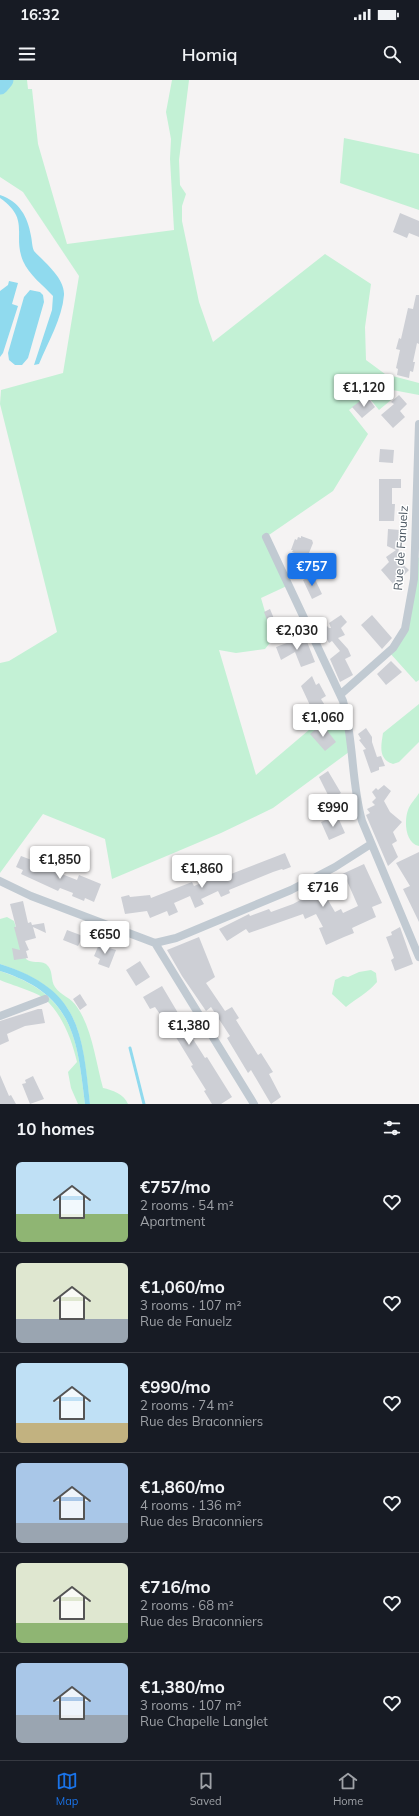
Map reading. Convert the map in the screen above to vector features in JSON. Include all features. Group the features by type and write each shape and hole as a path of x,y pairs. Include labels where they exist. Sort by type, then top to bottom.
{"street":[{"name":"Rue de Fanuelz","path":"341,694 394,648 405,629 414,579 419,424"},
{"path":"266,537 341,694 349,721 358,806 371,844 419,957"},
{"path":"0,881 38,899 155,943 176,938 291,890 335,867 371,844"},
{"path":"155,943 254,1104"},
{"path":"0,1016 45,999"}],"green space":[{"path":"0,80 27,80 28,89 32,89 38,144 67,244 174,230 170,159 171,139 166,112 172,80 189,80 179,160 180,185 186,194 182,206 182,221 199,302 213,342 325,254 371,284 365,327 366,360 385,374 419,383 419,395 382,388 391,400 379,410 370,399 364,404 361,401 349,410 368,434 333,491 266,537 289,585 261,598 273,639 265,649 236,653 219,650 256,775 343,701 353,749 273,808 221,833 112,879 105,839 43,814 0,873 0,663 9,661 57,632 0,404 1,390 63,373 79,276 23,192 0,177"},
{"path":"344,138 419,154 419,210 340,183"},
{"path":"419,557 419,680 416,682 389,652 400,640 415,562"},
{"path":"419,704 419,742 399,762 393,764 388,762 382,752 383,733"},
{"path":"419,793 419,846 414,844 408,836 406,820 408,810"},
{"path":"7,917 14,921 26,959 43,963 48,966 55,987 75,1004 82,1015 90,1035 103,1088 121,1095 128,1104 90,1104 79,1033 72,1016 61,1000 47,987 26,975 0,964 0,919"},
{"path":"371,970 376,973 377,982 374,986 346,1007 332,994 335,980 343,976 348,977 359,972"},
{"path":"0,971 24,981 43,992 57,1006 67,1021 74,1038 79,1058 85,1104 78,1104 71,1088 68,1072 77,1062 66,1028 56,1012 41,996 0,980"}],"water":[{"path":"0,195 12,201 22,211 28,222 34,251 58,277 63,289 64,295 61,313 39,364 34,365 52,310 53,296 32,275 23,261 19,243 18,220 15,213 0,198"},
{"path":"9,281 18,283 12,304 18,306 3,353 0,357 0,291 8,285"},
{"path":"30,290 40,292 43,295 44,302 28,358 22,365 15,365 9,360 8,353 24,297"},
{"path":"0,964 27,974 47,986 62,1000 72,1016 79,1034 84,1055 90,1104 85,1104 79,1058 67,1021 57,1006 43,992 24,981 0,971"}],"building":[{"path":"400,213 419,221 419,237 409,233 407,238 393,232"},
{"path":"416,295 419,295 419,344 417,343 413,362 415,362 413,372 410,371 409,378 397,375 398,369 396,368 400,350 396,349 399,338 401,339 408,308 413,309"},
{"path":"399,395 407,404 400,411 405,417 393,428 381,415 394,404 391,402"},
{"path":"363,399 366,402 369,399 375,407 362,418 352,407"},
{"path":"380,449 394,450 393,463 379,462"},
{"path":"379,479 401,479 401,488 392,488 392,504 395,504 394,521 379,521"},
{"path":"388,529 400,530 398,560 409,570 394,585 381,570 389,562 386,557 396,550 387,546"},
{"path":"301,536 312,540 313,543 307,558 292,552 293,550 291,550 295,539 297,540 298,537 301,538"},
{"path":"313,575 322,594 312,599 303,580"},
{"path":"270,609 277,626 270,628 264,612"},
{"path":"341,615 347,622 341,628 345,635 338,638 348,649 351,656 345,659 353,675 340,682 330,659 340,651 332,641 329,643 322,630 327,626 331,628 329,623"},
{"path":"372,615 392,638 382,649 361,625"},
{"path":"304,634 315,662 301,667 295,652 281,660 276,647 295,640 294,638"},
{"path":"391,661 402,672 386,685 377,674"},
{"path":"312,676 316,685 319,683 326,696 321,699 326,707 315,716 301,686"},
{"path":"322,724 336,742 325,751 310,734"},
{"path":"366,728 372,737 372,742 377,757 381,756 385,766 379,767 379,770 371,773 363,750 366,749 359,740 361,739 358,734"},
{"path":"328,771 341,793 330,799 319,777"},
{"path":"384,785 391,791 384,801 390,812 402,822 393,832 397,841 392,844 398,857 388,866 366,815 370,813 367,809 375,805 372,802 376,798 372,792 376,788 378,790"},
{"path":"337,815 345,833 329,840 321,822"},
{"path":"419,852 419,922 403,889 410,886 396,863"},
{"path":"285,853 291,867 273,872 229,890 230,893 221,897 218,891 201,899 204,904 195,908 190,896 174,903 178,912 169,916 167,911 150,918 147,911 125,914 121,897 129,895 130,897 150,895 151,898 192,882 194,886 230,871 231,874"},
{"path":"21,856 37,862 36,864 77,880 79,875 101,884 94,902 85,898 84,901 72,896 73,893 60,888 58,891 21,874 23,870 16,867"},
{"path":"364,864 382,903 372,907 376,917 352,928 354,933 326,945 319,928 323,927 316,914 305,919 303,914 249,933 246,929 227,941 219,929 249,914 250,916 269,909 271,912 293,904 317,891 315,888","holes":["347,881 358,906 343,913 341,909 335,912 328,900 334,896 331,889"]},
{"path":"23,901 28,923 31,922 32,925 44,923 46,933 33,927 36,938 25,941 29,950 26,951 28,958 14,960 12,948 20,950 10,904"},
{"path":"400,927 413,964 395,971 391,960 394,958 386,937 392,935 391,932"},
{"path":"67,930 83,936 78,946 63,940"},
{"path":"199,937 215,977 206,983 225,1011 232,1007 239,1018 236,1020 258,1055 261,1053 273,1072 269,1074 281,1097 271,1104 251,1070 248,1073 227,1038 230,1036 211,1007 206,1011 182,976 167,950"},
{"path":"100,942 110,946 109,948 116,950 109,968 98,964 100,959 94,956"},
{"path":"140,961 150,977 136,986 126,970"},
{"path":"162,986 178,1013 180,1012 188,1025 195,1038 193,1039 205,1058 207,1057 232,1097 221,1104 212,1104 204,1091 206,1090 191,1066 193,1065 174,1034 155,1007 150,1009 143,997"},
{"path":"80,994 87,1005 80,1010 73,999"},
{"path":"42,1009 45,1023 25,1026 7,1034 9,1041 0,1045 0,1021"},
{"path":"0,1075 9,1096 11,1095 16,1104 0,1104"},
{"path":"33,1076 44,1099 30,1104 22,1084 26,1083 25,1080"}],"waterway":[{"path":"0,86 5,80"},
{"path":"130,1048 144,1104"}]}
